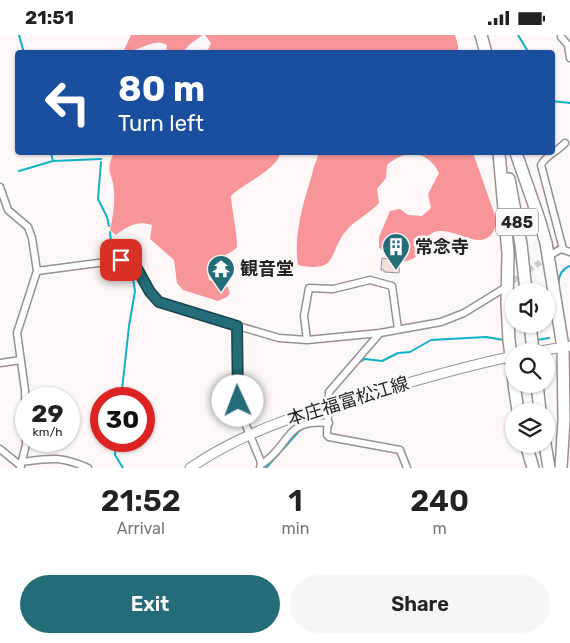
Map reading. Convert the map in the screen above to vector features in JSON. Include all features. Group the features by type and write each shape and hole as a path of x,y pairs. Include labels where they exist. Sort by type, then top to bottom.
{"highway":[{"path":"481,35 484,50"},
{"path":"499,155 508,253 507,303 511,343"},
{"name":"485","path":"504,155 521,244 525,283"},
{"path":"517,155 546,243 567,346 561,468"},
{"path":"529,453 533,468"},
{"path":"546,453 549,468"}],"main road":[{"name":"本庄福富松江線","path":"190,468 224,446 280,422 328,406 477,364 505,358"}],"street":[{"path":"561,37 568,45 570,58"},
{"path":"555,153 565,143"},
{"path":"552,155 543,161 542,165 562,249"},
{"path":"0,187 8,210 28,227 32,238 37,271 17,333 25,390 26,445 21,465"},
{"path":"552,254 562,249 570,252"},
{"path":"37,271 121,260 130,262 135,265 150,292 159,302 285,339 308,340 380,333 428,325 453,318 503,289"},
{"path":"308,340 304,316 309,288 333,289 370,280 392,286 398,329"},
{"path":"237,326 238,401 241,416 261,466 298,425 312,421 329,423"},
{"path":"380,333 329,392 328,437 400,450 407,468"},
{"path":"0,363 21,360"},
{"path":"0,449 21,465 56,458 72,461 88,468"}],"shaded area":[{"path":"131,35 203,35 185,50 166,50 167,45 156,43 134,50 124,50"},
{"path":"205,35 455,35 458,50 208,50 211,43"},
{"path":"113,155 279,155 274,164 267,170 231,196 237,247 209,262 207,270 209,280 227,286 230,293 227,297 218,301 183,290 177,283 174,260 150,239 152,225 142,223 133,225 116,235 110,230 114,210 113,185 109,169"},
{"path":"318,155 404,155 387,165 386,178 377,189 379,203 346,231 340,239 331,259 326,264 311,267 298,265 297,241 300,218"},
{"path":"419,155 474,155 497,221 493,232 487,238 480,240 448,232 433,232 417,256 404,261 399,255 379,248 379,237 390,211 400,209 408,215 422,216 431,208 428,194 439,173 429,160"}],"building":[{"name":"常念寺","path":"382,258 400,261 399,273 381,270"}],"waterway":[{"path":"19,35 23,50"},
{"path":"518,35 527,50"},
{"path":"555,101 570,103"},
{"path":"52,155 53,161 101,159"},
{"path":"19,171 53,161"},
{"path":"101,162 98,199 107,217 109,226"},
{"path":"110,232 111,242 125,251 129,258"},
{"path":"122,387 135,291 131,266"},
{"path":"564,318 558,289 560,275 570,266"},
{"path":"358,363 365,359 382,361 398,353 410,352 431,340 486,337 504,340"},
{"path":"537,340 549,338"},
{"path":"266,468 302,428"},
{"path":"115,452 115,455 123,468"}],"tunnel":[{"path":"510,283 549,256"}],"place":[{"name":"常念寺","path":"396,271"},
{"name":"観音堂","path":"221,293"}],"route":[{"path":"121,260 135,265 150,292 159,302 237,326 238,401"}]}
